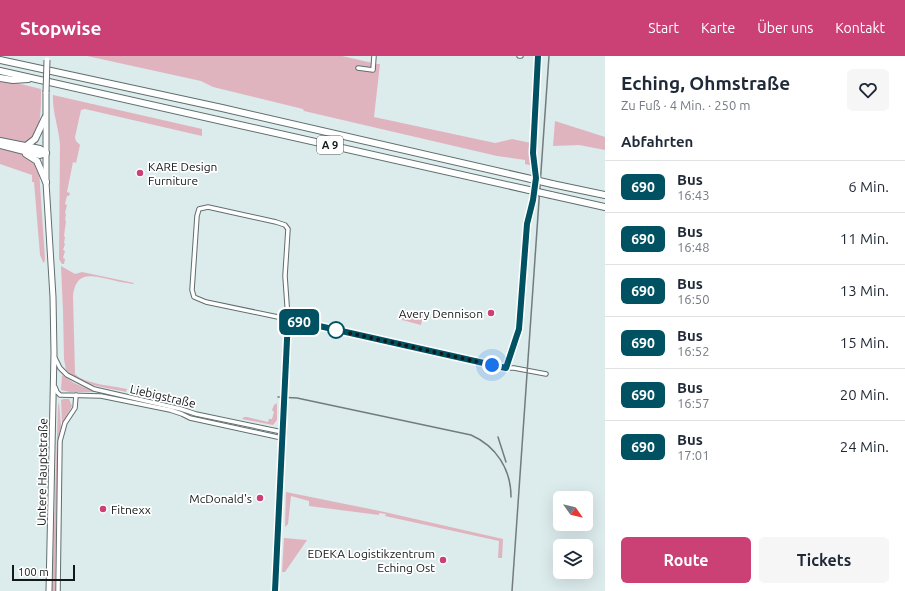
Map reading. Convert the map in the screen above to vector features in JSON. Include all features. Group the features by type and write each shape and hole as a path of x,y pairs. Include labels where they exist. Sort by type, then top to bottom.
{"highway":[{"path":"5,56 14,63"},
{"name":"A 9","path":"0,60 237,111 605,195"},
{"name":"A 9","path":"0,71 605,206"},
{"path":"0,78 13,80 36,79"},
{"path":"24,148 35,139 45,118"},
{"path":"0,141 24,148 37,161 46,182"},
{"path":"0,145 40,149 46,153"}],"main road":[{"name":"Untere Hauptstraße","path":"47,58 45,118 46,182 53,297 54,353 49,591"}],"street":[{"path":"358,68 373,70 374,56"},
{"path":"274,591 288,319 285,276 288,232 287,227 276,222 205,207 199,209 197,216 192,290 194,297 206,302 288,319 506,368 546,374"},
{"name":"Liebigstraße","path":"54,353 60,368 67,375 94,389 181,409 196,414 282,432"},
{"path":"53,382 57,392 60,395 56,399 53,406"},
{"name":"Liebigstraße","path":"60,395 95,395 282,438"},
{"path":"58,591 60,441 63,428 76,406 76,395"}],"shaded area":[{"path":"87,56 342,56 380,64 374,117 495,143 512,139 531,143 533,166 525,164 525,160 497,156 304,111 303,109 213,87 201,81"},
{"path":"0,79 41,89 41,110 38,127 31,140 25,143 0,139"},
{"path":"53,95 202,129 202,136 85,109 81,110 75,137 76,141 80,145 76,163 73,162 67,192 70,193 69,196 67,196 65,204 67,205 65,213 65,244 63,250 65,251 63,258 65,259 64,264 62,264 59,259 60,145"},
{"path":"555,121 605,137 605,150 579,145 553,146"},
{"path":"0,148 27,156 34,162 39,170 45,259 44,263 40,255 34,182 32,182 32,175 0,164"},
{"path":"61,266 75,274 82,272 134,283 89,276 84,277 77,283 73,296 75,374 85,380 127,389 126,392 86,383 66,370 64,359"},
{"path":"405,310 421,314 423,316 421,325 402,320"},
{"path":"62,375 74,383 95,392 70,392 61,390"},
{"path":"69,399 72,406 62,424 61,400"},
{"path":"59,402 61,427 58,441 55,591 52,591 58,406"},
{"path":"277,403 277,420 273,425 242,419 247,417 268,422 269,419 272,419 274,412 272,410 274,405"},
{"path":"286,492 380,511 503,539 502,558 498,558 499,541 385,516 386,514 379,513 379,515 309,506 309,501 291,496 288,524 285,527"},
{"path":"284,538 307,540 285,572 282,572"}],"railway":[{"path":"512,591 549,56"},
{"path":"278,397 297,398 471,435 488,445 495,452 505,468 511,497"},
{"path":"498,437 506,462"}],"bus line":[{"name":"690","path":"275,591 285,345 288,319 506,368 518,332 528,214 535,188 536,178 533,158 533,141 538,56"}],"place":[{"name":"KARE Design Furniture","path":"140,173"},
{"name":"Avery Dennison","path":"491,313"},
{"name":"McDonald's","path":"260,498"},
{"name":"Fitnexx","path":"103,509"},
{"name":"EDEKA Logistikzentrum Eching Ost","path":"443,560"}],"route":[{"path":"336,330 492,365"}]}
